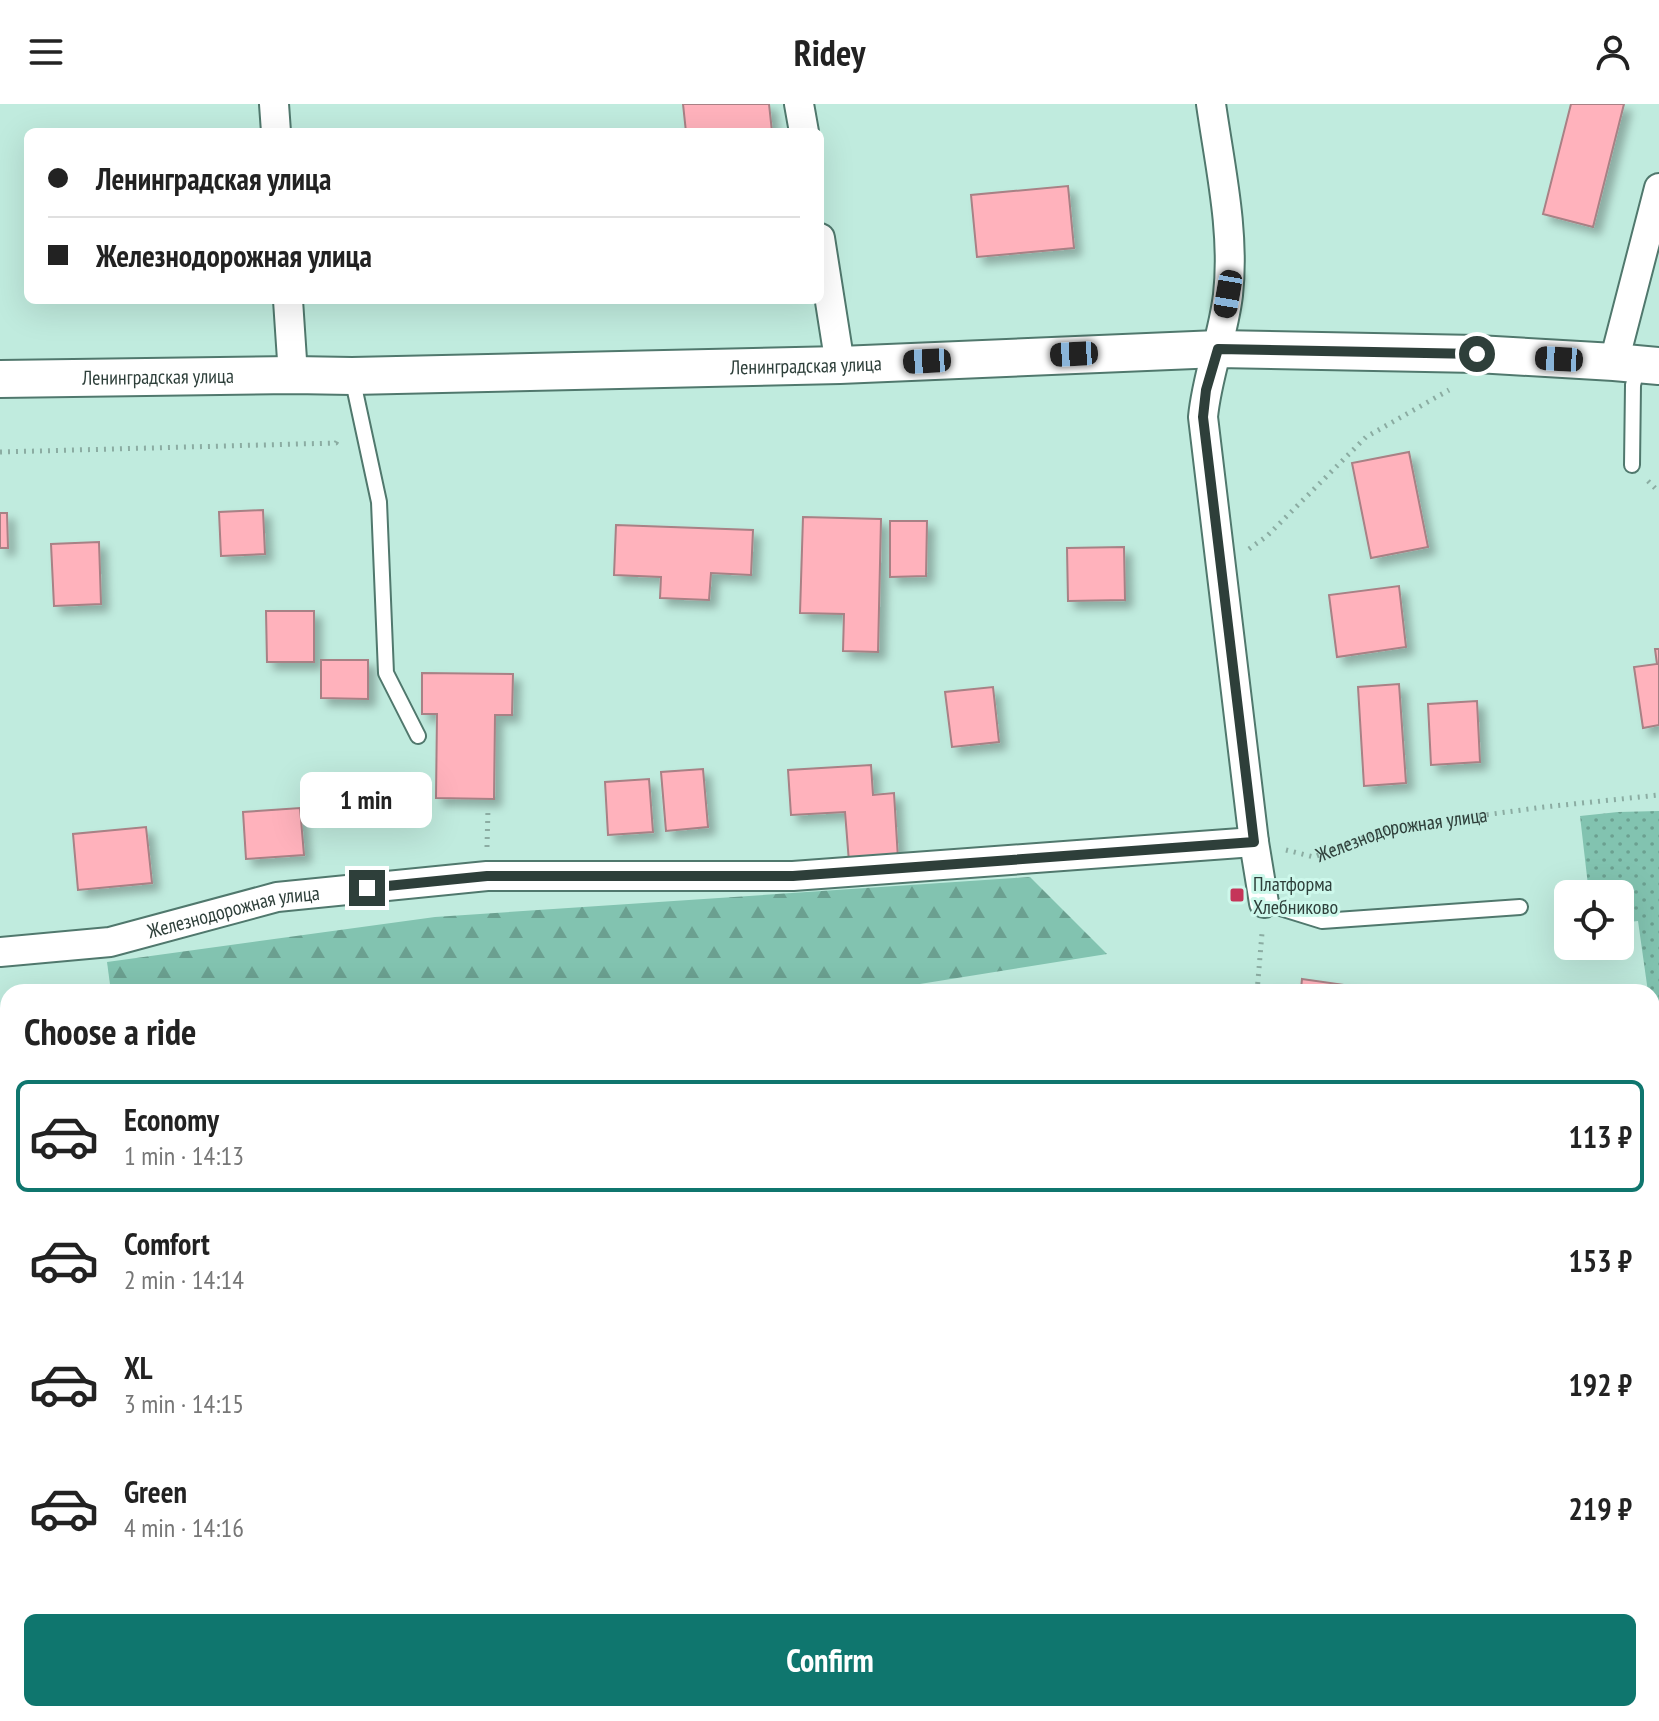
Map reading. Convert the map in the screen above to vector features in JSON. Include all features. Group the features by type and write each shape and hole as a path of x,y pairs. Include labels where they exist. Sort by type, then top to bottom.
{"street":[{"path":"274,104 276,128"},
{"path":"799,104 803,128"},
{"path":"1211,104 1230,238 1228,294 1218,349 1206,390 1203,417 1264,903"},
{"path":"1637,364 1659,188"},
{"path":"824,263 840,365"},
{"path":"288,304 293,375"},
{"name":"Ленинградская улица","path":"0,379 293,375 355,389 1218,349 1477,354 1637,364"},
{"name":"Железнодорожная улица","path":"0,952 110,942 277,897 487,876 793,876 1254,842"}],"lane":[{"path":"1632,465 1633,385 1637,364"},
{"path":"355,389 379,502 386,673 418,736"},
{"path":"1264,903 1322,921 1520,907"}],"path":[{"path":"0,452 336,443 355,389"},
{"path":"1222,569 1267,536 1366,437 1449,390"},
{"name":"Железнодорожная улица","path":"1254,842 1314,857 1388,828 1659,795"},
{"path":"1258,984 1264,903"}],"green space":[{"path":"1659,811 1659,984 1647,984 1638,921 1634,921 1634,880 1587,880 1580,816"},
{"path":"1030,877 1107,954 920,984 110,984 107,962 435,917"}],"building":[{"path":"683,104 769,104 772,128 686,128"},
{"path":"1571,104 1624,104 1593,227 1543,214"},
{"path":"1068,186 1074,248 977,257 971,195"},
{"path":"1409,452 1428,547 1371,558 1352,463"},
{"path":"263,510 265,554 221,556 219,512"},
{"path":"0,513 7,513 8,548 0,548"},
{"path":"803,517 881,519 878,652 843,651 844,614 800,613"},
{"path":"890,521 927,521 926,576 890,577"},
{"path":"616,525 753,530 751,575 711,573 709,600 660,598 661,577 614,575"},
{"path":"99,542 101,604 54,606 51,544"},
{"path":"1124,547 1125,600 1068,601 1067,548"},
{"path":"1399,586 1406,647 1337,657 1329,595"},
{"path":"266,611 314,611 314,662 267,662"},
{"path":"1655,649 1659,649 1659,725 1643,728 1634,667 1657,664"},
{"path":"321,660 368,660 368,699 321,698"},
{"path":"422,673 513,674 512,715 495,715 494,799 436,798 437,714 422,714"},
{"path":"1399,684 1406,783 1364,786 1358,687"},
{"path":"993,687 999,742 952,747 945,692"},
{"path":"1477,701 1480,762 1431,765 1428,704"},
{"path":"871,765 873,795 894,793 898,859 849,862 845,812 791,815 788,770"},
{"path":"703,769 708,827 666,831 661,772"},
{"path":"649,779 653,832 608,835 605,782"},
{"path":"300,808 304,855 246,859 243,812"},
{"path":"146,827 152,883 78,890 73,834"},
{"path":"1302,979 1338,984 1302,984"}],"place":[{"name":"Платформа Хлебниково","path":"1237,895"}],"route":[{"path":"367,888 487,876 793,876 1254,842 1203,417 1206,390 1218,349 1477,354"}]}
